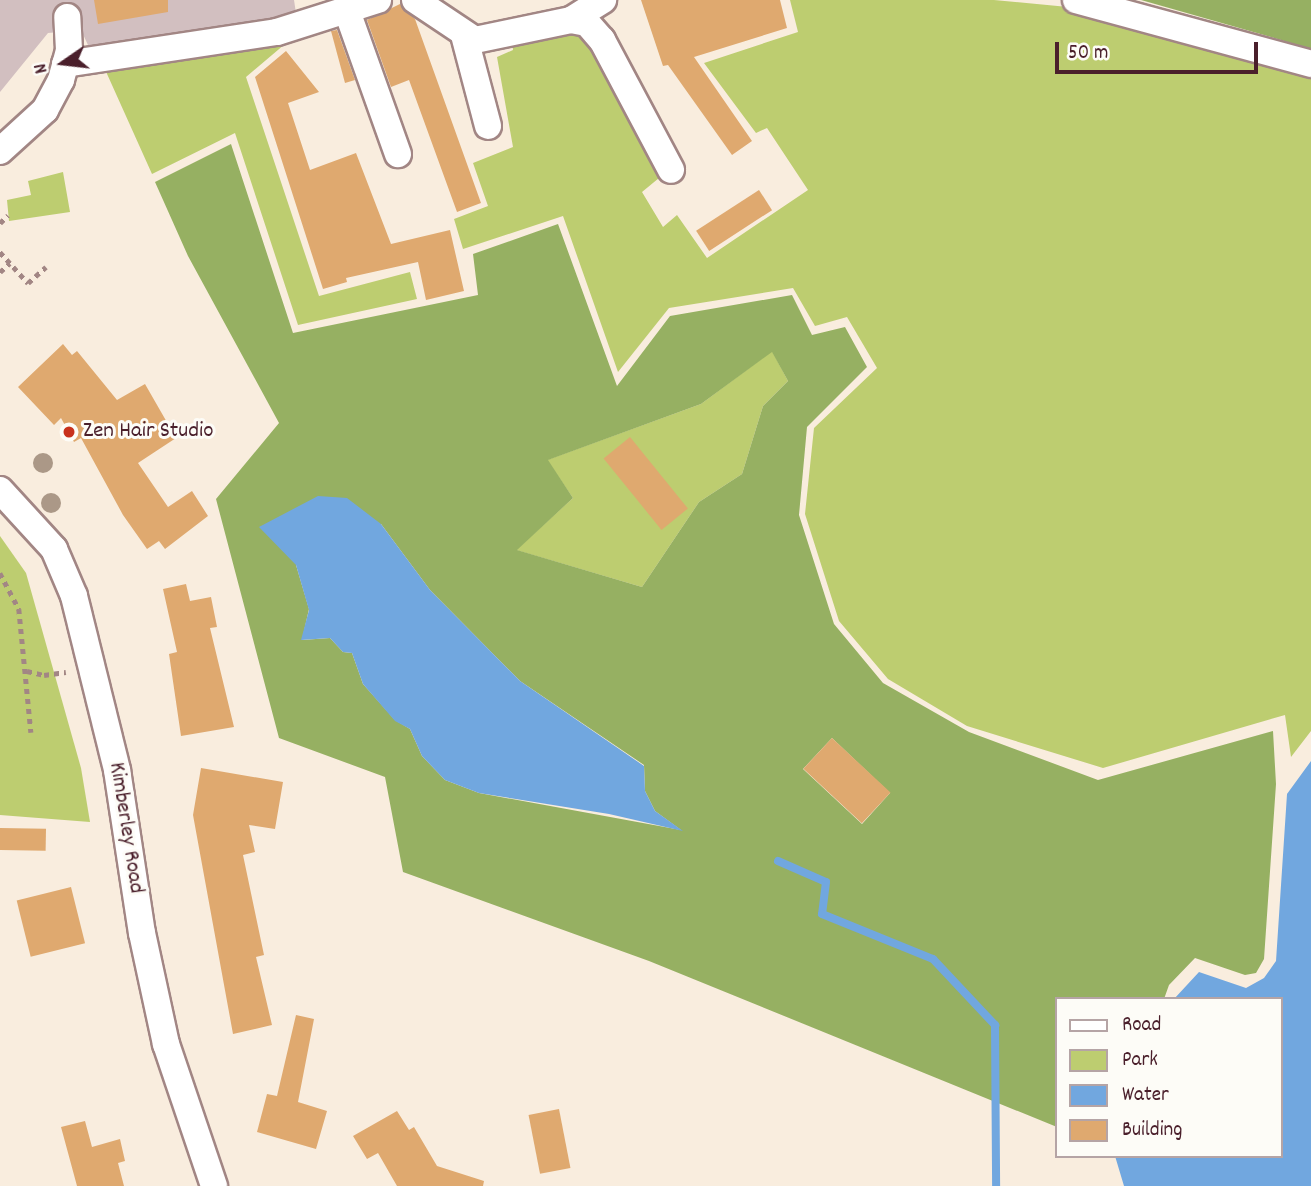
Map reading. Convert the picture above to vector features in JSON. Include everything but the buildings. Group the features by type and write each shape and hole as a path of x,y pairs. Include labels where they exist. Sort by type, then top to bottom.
{"street":[{"path":"65,64 277,32 378,0"},
{"path":"415,0 464,35 490,39 571,20 603,0"},
{"path":"1076,0 1311,64"},
{"path":"347,11 398,154"},
{"path":"0,151 45,110 65,64 67,17"},
{"path":"571,20 595,29 671,170"},
{"path":"464,35 488,126"},
{"name":"Kimberley Road","path":"0,490 54,549 74,596 94,664 166,1044 214,1186"}],"path":[{"path":"0,223 8,215"},
{"path":"0,252 28,283 46,267"},
{"path":"0,272 10,263"},
{"path":"0,573 19,608 31,732"},
{"path":"27,671 55,675 94,664"}],"shaded area":[{"path":"0,0 294,0 297,20 94,58 81,30 48,33 0,92"}],"green space":[{"path":"790,0 994,0 1068,7 1311,73 1311,731 1291,757 1285,715 1103,768 967,726 888,679 839,621 805,514 814,428 877,368 847,317 815,326 793,288 669,308 618,372 563,216 463,249 454,219 488,206 473,163 513,147 497,57 513,50 512,41 577,31 590,36 659,170 659,178 642,192 663,227 677,215 707,258 808,190 767,128 756,133 704,63 798,32"},
{"path":"1141,0 1311,0 1311,49 1271,37"},
{"path":"298,33 246,77 319,296 410,272 417,299 298,325 235,133 152,174 103,65"},
{"path":"231,144 293,333 478,295 473,254 558,224 617,386 670,316 792,295 812,335 845,327 867,367 807,427 799,515 834,624 883,683 969,732 1098,780 1273,731 1276,784 1264,959 1256,973 1245,975 1195,958 1169,985 1165,997 1056,997 1056,1127 649,961 403,872 385,777 279,738 216,499 279,423 188,256 155,182","holes":["772,352 788,381 763,406 742,474 699,502 642,587 517,550 573,498 548,460 701,404","381,524 430,590 520,681 644,765 645,791 655,811 681,830 479,793 445,780 422,756 410,729 395,720 363,684 352,653 343,652 330,638 302,640 309,609 296,565","832,738 890,793 862,824 803,769"]},
{"path":"63,172 70,212 9,221 7,200 31,195 28,181"},
{"path":"772,351 788,381 763,406 742,474 699,502 642,587 516,550 573,498 547,460 701,404"},
{"path":"0,536 26,573 81,768 90,822 0,815"}],"water":[{"path":"318,496 347,498 381,524 430,590 520,681 644,766 645,791 655,811 683,831 609,814 479,793 445,780 422,756 410,729 395,721 363,684 352,653 343,652 330,638 301,640 309,610 296,565 259,527"},
{"path":"1311,761 1311,1186 1124,1186 1116,1158 1283,1158 1283,997 1176,997 1199,972 1246,988 1264,978 1276,961 1287,794"}],"waterway":[{"path":"778,861 826,882 822,914 933,959 995,1025 996,1186"}],"place":[{"name":"Zen Hair Studio","path":"69,432"}]}
